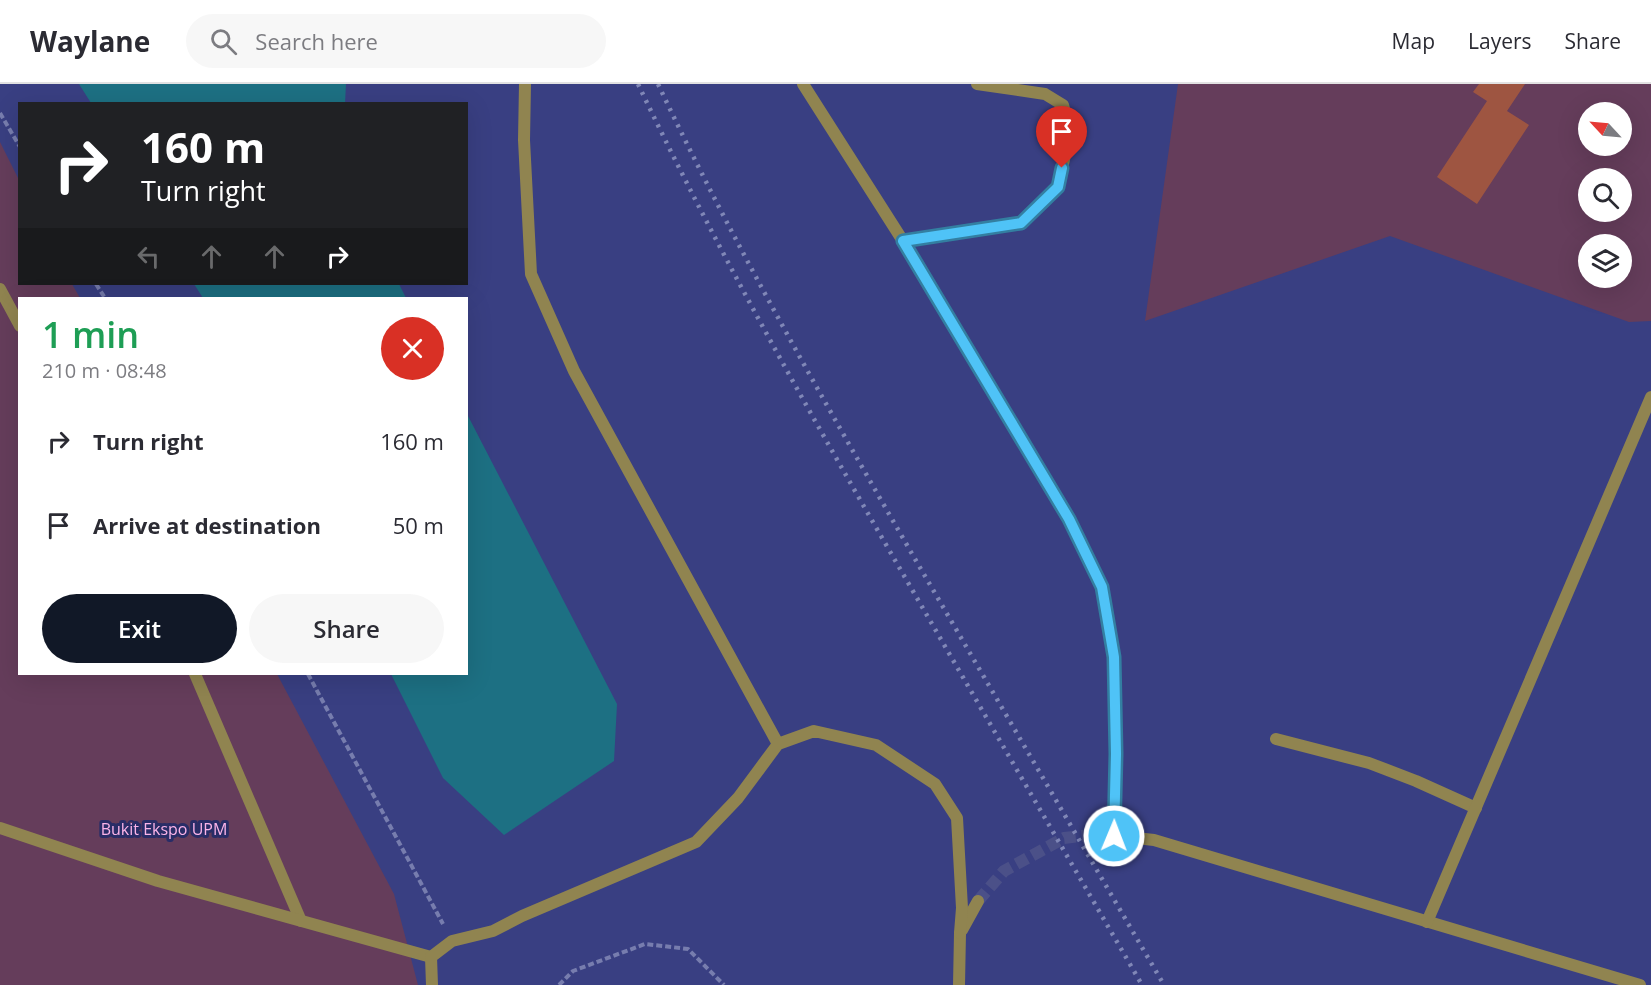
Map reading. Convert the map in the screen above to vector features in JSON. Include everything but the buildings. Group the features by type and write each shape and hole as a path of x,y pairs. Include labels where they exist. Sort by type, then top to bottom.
{"street":[{"path":"525,84 524,140 531,274 574,371 778,744"},
{"path":"803,84 903,241 1069,519 1102,587 1114,657 1116,754 1114,836"},
{"path":"903,241 1021,223 1058,187 1070,132 1063,105 1045,94 977,84"},
{"path":"0,289 18,322"},
{"path":"1428,922 1651,397"},
{"path":"195,675 301,921"},
{"path":"431,957 452,941 493,931 522,916 696,842 738,798 778,744 814,731 876,745 935,784 957,818 962,908 959,985"},
{"path":"1276,739 1369,763 1476,808"},
{"path":"0,828 158,881 431,957"},
{"path":"1099,834 1154,840 1640,985"},
{"path":"960,933 978,901"},
{"path":"431,957 432,985"}],"path":[{"path":"0,113 18,144"},
{"path":"309,675 452,941"},
{"path":"558,985 573,971 645,944 688,948 724,985"}],"shaded area":[{"path":"0,84 1651,84 1651,985 0,985"}],"green space":[{"path":"1178,84 1651,84 1651,321 1629,322 1390,236 1145,321"},
{"name":"Bukit Ekspo UPM","path":"0,142 18,178 18,285 73,285 79,297 18,297 18,675 278,675 394,894 418,985 0,985"}],"water":[{"path":"79,84 346,84 345,102 90,102"},
{"path":"195,285 400,285 406,297 202,297"},
{"path":"468,416 617,704 614,761 504,835 443,778 392,675 468,675"}],"tunnel":[{"path":"978,901 1004,871 1064,838 1099,834"}],"railway":[{"path":"638,84 702,212 803,400 1142,985"},
{"path":"658,84 749,265 814,383 1164,985"}],"route":[{"path":"1062,168 1058,187 1021,223 903,241 1069,519 1102,587 1114,657 1116,754 1114,836"}]}
